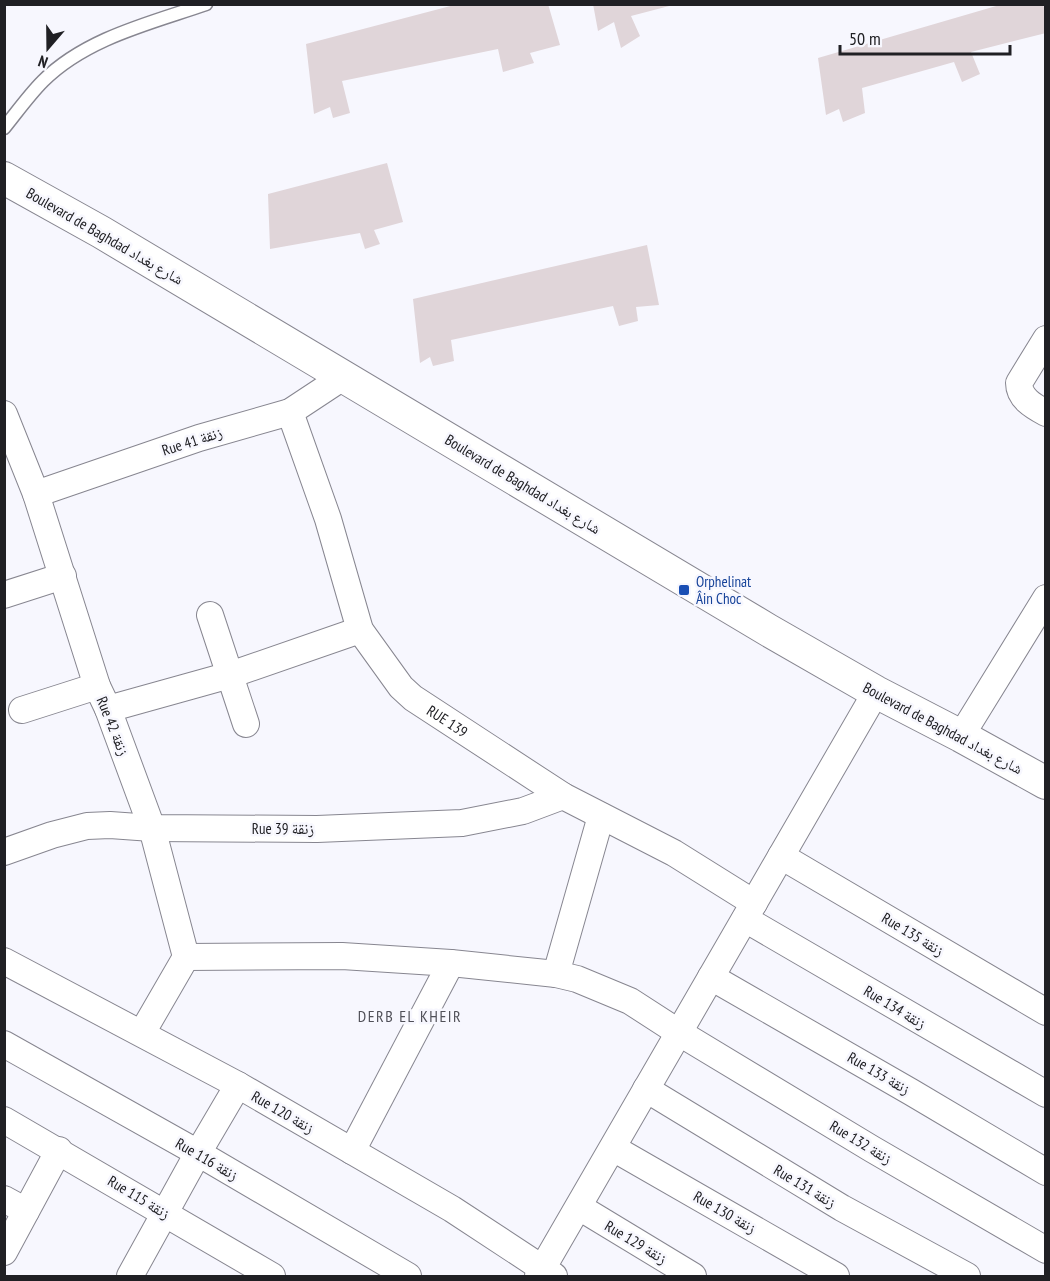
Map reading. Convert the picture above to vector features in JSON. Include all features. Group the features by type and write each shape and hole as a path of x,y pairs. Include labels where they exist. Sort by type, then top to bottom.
{"street":[{"name":"Boulevard de Baghdad شارع بغداد","path":"4,178 101,232 876,692 1046,783"},
{"path":"1046,339 1019,383 1019,389 1024,398 1046,413"},
{"name":"Rue 41 زنقة","path":"36,495 199,438 290,412 343,377"},
{"name":"RUE 139","path":"290,412 328,519 360,630 401,687 413,699 563,796 674,854 750,911"},
{"name":"Rue 42 زنقة","path":"4,414 14,467 36,495 97,686 108,709 152,828 186,957"},
{"path":"4,595 63,576"},
{"path":"961,736 1046,598"},
{"path":"210,615 246,724"},
{"path":"108,709 230,675 360,630"},
{"path":"22,710 97,686"},
{"path":"545,1274 579,1207 678,1032 876,692"},
{"name":"Rue 39 زنقة","path":"4,852 52,835 87,826 317,829 462,823 523,811 563,796"},
{"path":"556,974 601,816"},
{"name":"Rue 135 زنقة","path":"782,856 1046,1012"},
{"name":"Rue 134 زنقة","path":"750,911 1046,1094"},
{"name":"Rue 132 زنقة","path":"186,957 342,956 451,963 556,974 577,979 630,1001 678,1032 1046,1250"},
{"path":"142,1033 186,957"},
{"name":"Rue 120 زنقة","path":"4,961 142,1033 352,1151 452,1209 545,1274"},
{"path":"352,1151 451,963"},
{"name":"Rue 133 زنقة","path":"711,977 1046,1172"},
{"name":"Rue 116 زنقة","path":"4,1044 198,1153 408,1276"},
{"path":"135,1275 165,1214 237,1085"},
{"name":"Rue 131 زنقة","path":"646,1089 842,1208 967,1276"},
{"name":"Rue 115 زنقة","path":"4,1120 272,1276"},
{"name":"Rue 130 زنقة","path":"613,1148 836,1276"},
{"path":"4,1252 15,1205 58,1150"},
{"name":"Rue 129 زنقة","path":"579,1207 693,1276"}],"lane":[{"path":"4,128 44,80 86,50 123,32 206,4"}],"building":[{"path":"458,4 548,4 560,45 530,53 534,63 503,72 498,49 342,81 350,113 333,118 330,107 314,114 306,44"},
{"path":"593,4 673,5 631,16 640,36 621,48 614,22 598,31"},
{"path":"1003,4 1043,4 1046,15 1046,33 971,52 980,74 962,82 954,62 862,88 865,113 843,122 839,109 826,115 818,58"},
{"path":"387,163 403,222 374,230 380,244 365,249 360,233 270,249 268,194"},
{"path":"647,245 659,305 636,307 638,321 619,326 613,306 451,340 454,361 433,366 430,357 420,363 413,299"}],"place":[{"name":"Orphelinat Âin Choc","path":"684,590"}],"district":[{"name":"DERB EL KHEIR","path":"410,1016"}]}
